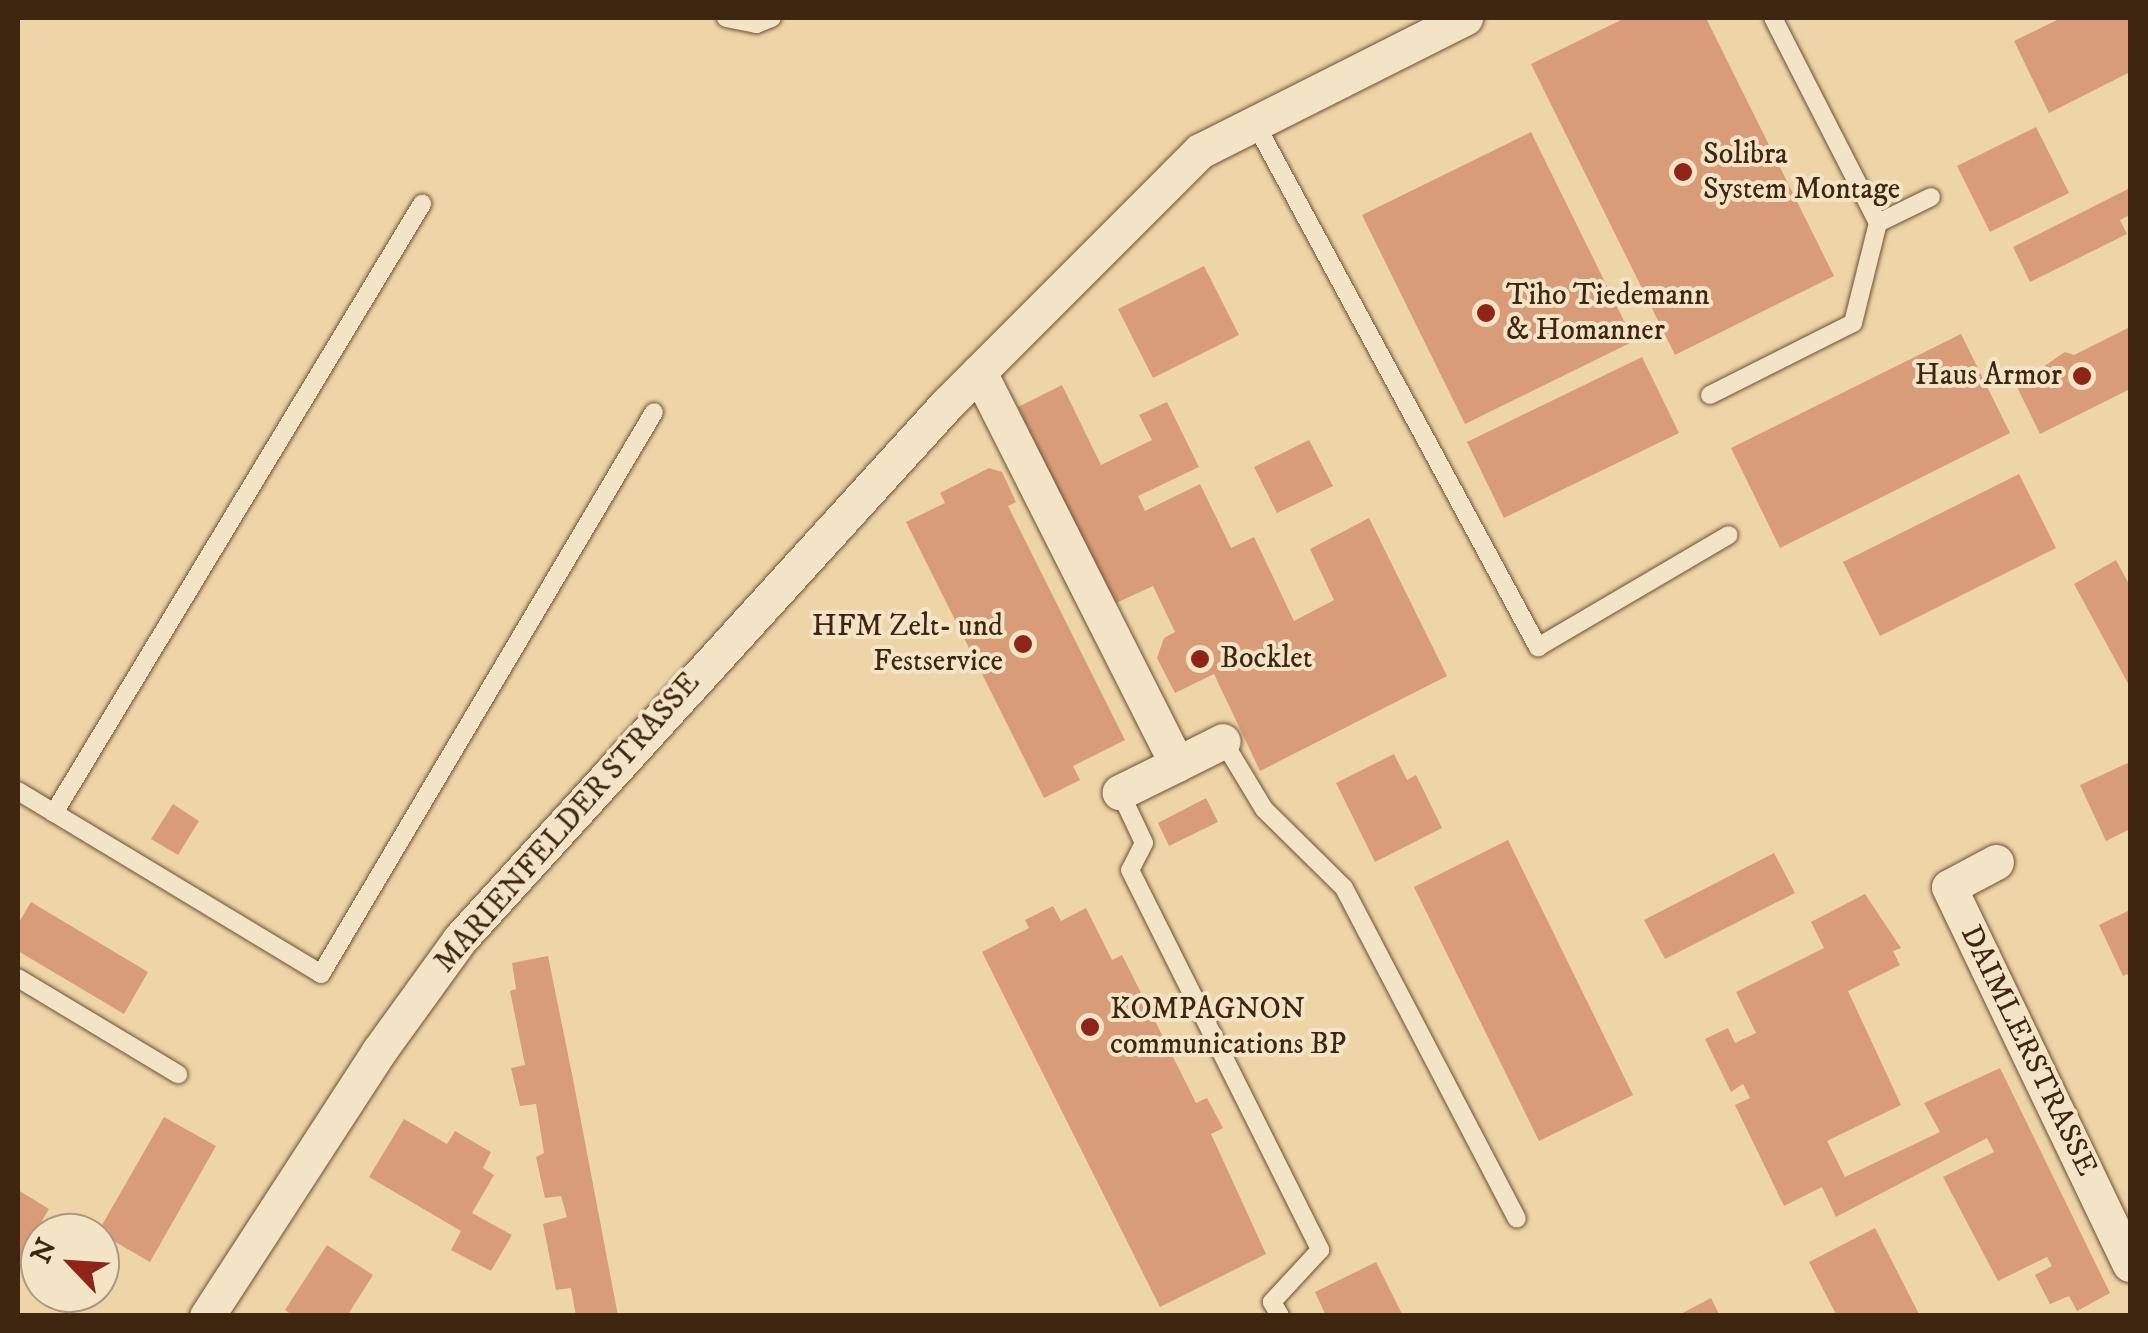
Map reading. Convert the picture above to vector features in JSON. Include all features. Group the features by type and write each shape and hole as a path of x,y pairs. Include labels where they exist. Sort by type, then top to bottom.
{"street":[{"name":"MARIENFELDER STRASSE","path":"208,1316 336,1114 460,939 979,372 1200,151 1466,18"},
{"path":"979,372 1177,764"},
{"path":"1120,792 1223,741"},
{"name":"DAIMLERSTRASSE","path":"1996,862 1949,887 2130,1264"}],"lane":[{"path":"726,18 756,24 772,18"},
{"path":"1710,395 1853,323 1878,223 1773,18"},
{"path":"1256,123 1538,647 1729,536"},
{"path":"1878,223 1932,197"},
{"path":"54,813 422,204"},
{"path":"18,814 23,794 321,974 654,412"},
{"path":"1223,741 1264,809 1344,888 1517,1219"},
{"path":"1120,792 1144,843 1130,870 1320,1250 1272,1302 1280,1316"},
{"path":"18,978 178,1074"}],"building":[{"path":"1625,18 1706,18 1834,276 1675,355 1531,64"},
{"path":"2061,18 2130,18 2130,72 2049,113 2014,41"},
{"path":"2036,127 2069,193 1990,232 1957,166"},
{"path":"1531,132 1634,341 1465,424 1362,215"},
{"path":"2130,188 2130,215 2120,220 2127,234 2030,282 2013,247"},
{"path":"1204,266 1239,335 1153,378 1118,309"},
{"name":"Haus Armor","path":"2130,327 2130,389 2040,434 2016,385 2065,352 2074,355"},
{"path":"1961,334 2010,433 1780,548 1731,448"},
{"path":"1642,357 1679,433 1504,518 1467,442"},
{"path":"1062,385 1101,465 1152,440 1139,415 1167,402 1199,467 1138,496 1145,511 1200,484 1231,548 1254,537 1294,621 1334,600 1310,549 1369,518 1447,676 1260,771 1214,674 1175,693 1157,658 1164,638 1175,632 1153,586 1114,604 1018,407"},
{"path":"1309,440 1333,486 1277,513 1254,467"},
{"path":"989,468 1002,472 1016,502 1008,506 1125,740 1073,766 1080,780 1044,798 906,522 945,503 940,493"},
{"path":"2019,474 2056,548 1880,636 1843,562"},
{"path":"2116,560 2130,586 2130,687 2074,584"},
{"path":"1394,754 1407,780 1416,775 1442,828 1375,862 1336,783"},
{"path":"2130,762 2130,829 2106,841 2080,785"},
{"path":"1206,798 1218,822 1169,846 1158,823"},
{"path":"173,804 199,821 178,855 151,839"},
{"path":"1508,840 1633,1095 1539,1141 1414,887"},
{"path":"1774,853 1795,893 1665,959 1644,920"},
{"path":"1865,894 1901,948 1893,951 1900,965 1848,991 1901,1105 1827,1141 1845,1177 1940,1132 1924,1103 2000,1068 2110,1293 2077,1311 2069,1296 2050,1304 2035,1275 2052,1266 2047,1257 1998,1281 1943,1177 1994,1152 1987,1138 1836,1217 1822,1187 1784,1206 1735,1105 1750,1098 1743,1084 1731,1092 1705,1039 1728,1028 1735,1043 1756,1033 1736,992 1824,948 1811,922"},
{"path":"31,902 148,972 124,1014 18,951 18,924"},
{"path":"1053,906 1061,921 1086,908 1112,960 1122,955 1196,1103 1207,1098 1223,1128 1211,1134 1266,1254 1160,1307 982,952 1029,928 1025,920"},
{"path":"2130,910 2130,973 2123,976 2099,925"},
{"path":"548,956 618,1316 576,1316 571,1288 556,1290 543,1224 567,1217 561,1196 545,1198 536,1157 544,1153 536,1104 520,1106 511,1068 525,1065 510,991 516,989 512,963"},
{"path":"164,1117 216,1146 150,1262 120,1245 120,1213 109,1213"},
{"path":"404,1119 447,1144 455,1131 491,1152 483,1168 494,1175 472,1213 512,1235 491,1271 451,1250 461,1231 369,1177"},
{"path":"18,1190 49,1209 47,1213 20,1213 18,1261"},
{"path":"1875,1228 1920,1316 1837,1316 1809,1262"},
{"path":"327,1245 373,1275 347,1316 293,1316 285,1310"},
{"path":"1376,1262 1403,1316 1326,1316 1315,1292"},
{"path":"1711,1298 1720,1316 1677,1316"}],"place":[{"name":"Solibra System Montage","path":"1683,172"},
{"name":"Tiho Tiedemann & Homanner","path":"1486,313"},
{"name":"Haus Armor","path":"2082,376"},
{"name":"HFM Zelt- und Festservice","path":"1023,644"},
{"name":"Bocklet","path":"1200,659"},
{"name":"KOMPAGNON communications BP","path":"1090,1027"}]}
